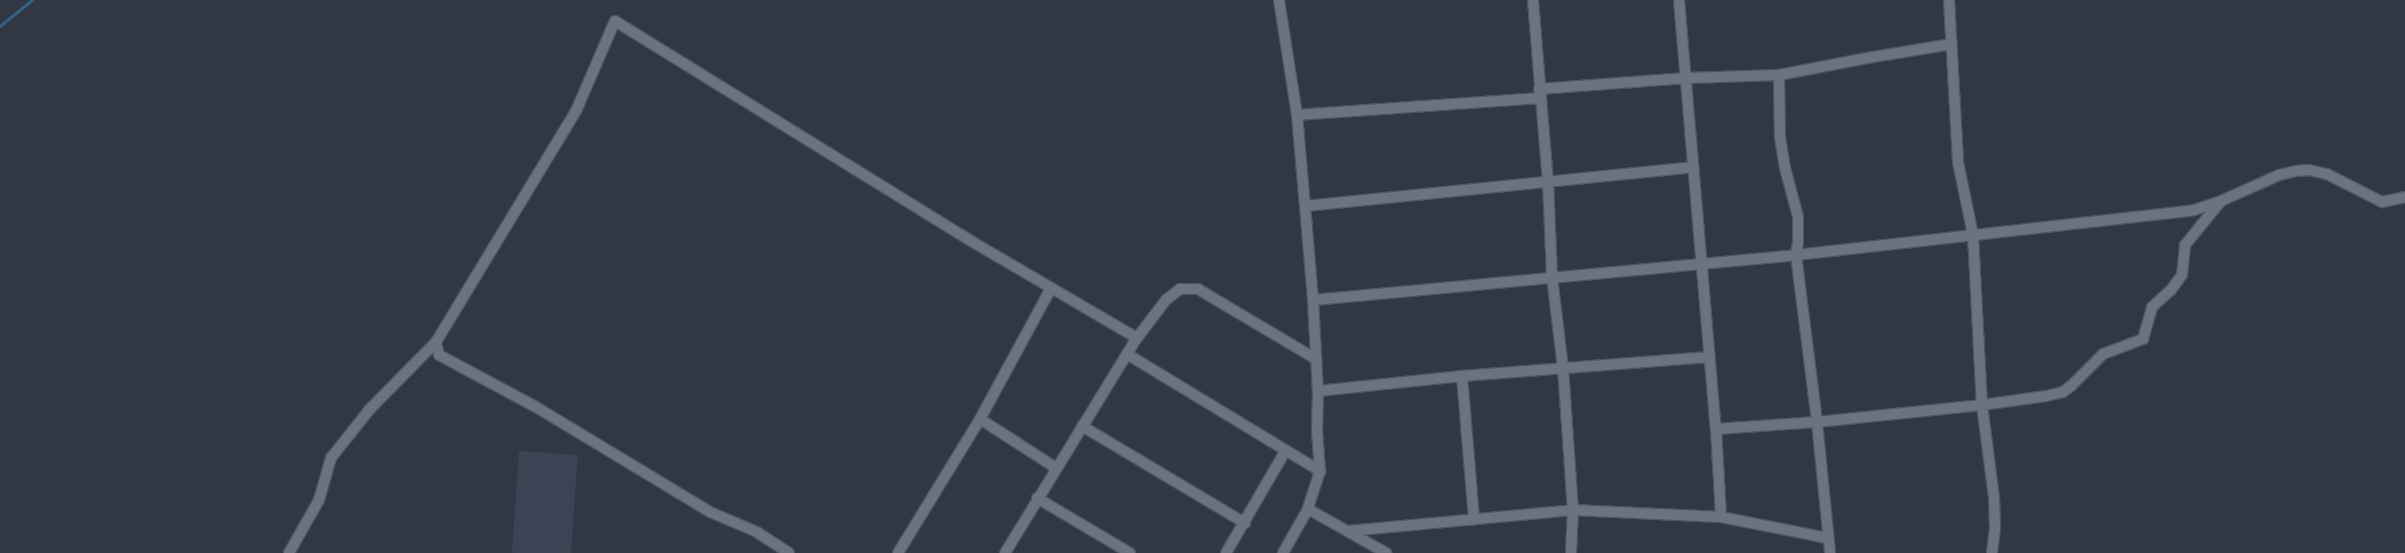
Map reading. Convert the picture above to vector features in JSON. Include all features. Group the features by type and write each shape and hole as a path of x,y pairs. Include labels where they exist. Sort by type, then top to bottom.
{"street":[{"path":"1279,0 1297,115 1305,206 1313,300 1320,471 1308,509 1283,553"},
{"path":"1533,0 1539,93 1548,181 1552,277 1563,368 1573,510 1571,553"},
{"path":"1679,0 1687,78 1700,263 1716,429 1721,517"},
{"path":"1949,0 1958,162 1972,234 1982,405 1992,472 1995,512 1992,553"},
{"path":"288,553 319,500 331,458 370,409 436,342 576,111 615,21 1050,290 1137,338"},
{"path":"1297,115 1687,78 1779,75 1952,44"},
{"path":"1779,75 1780,137 1785,168 1798,216 1796,255 1817,422 1827,538 1830,553"},
{"path":"1305,206 1693,167"},
{"path":"1313,300 1796,255 2194,210 2279,176 2309,170 2327,174 2382,202 2405,197"},
{"path":"1716,429 1817,422 1982,405 2063,392 2103,354 2143,339 2152,307 2171,290 2182,275 2185,245 2220,201"},
{"path":"1005,553 1037,498 1137,338 1166,300 1180,289 1198,289 1316,359"},
{"path":"898,553 980,419 1050,290"},
{"path":"436,342 439,356 450,363 536,407 710,512 757,532 789,553"},
{"path":"1127,354 1320,471"},
{"path":"1318,391 1462,376 1709,356"},
{"path":"1462,376 1474,520"},
{"path":"980,419 1056,468"},
{"path":"1082,426 1245,523"},
{"path":"1226,553 1286,450"},
{"path":"1037,498 1130,553"},
{"path":"1308,509 1386,553"},
{"path":"1348,531 1573,510 1721,517 1827,538"}],"shaded area":[{"path":"519,451 578,455 571,553 512,553"}],"waterway":[{"path":"0,26 32,0"}]}
